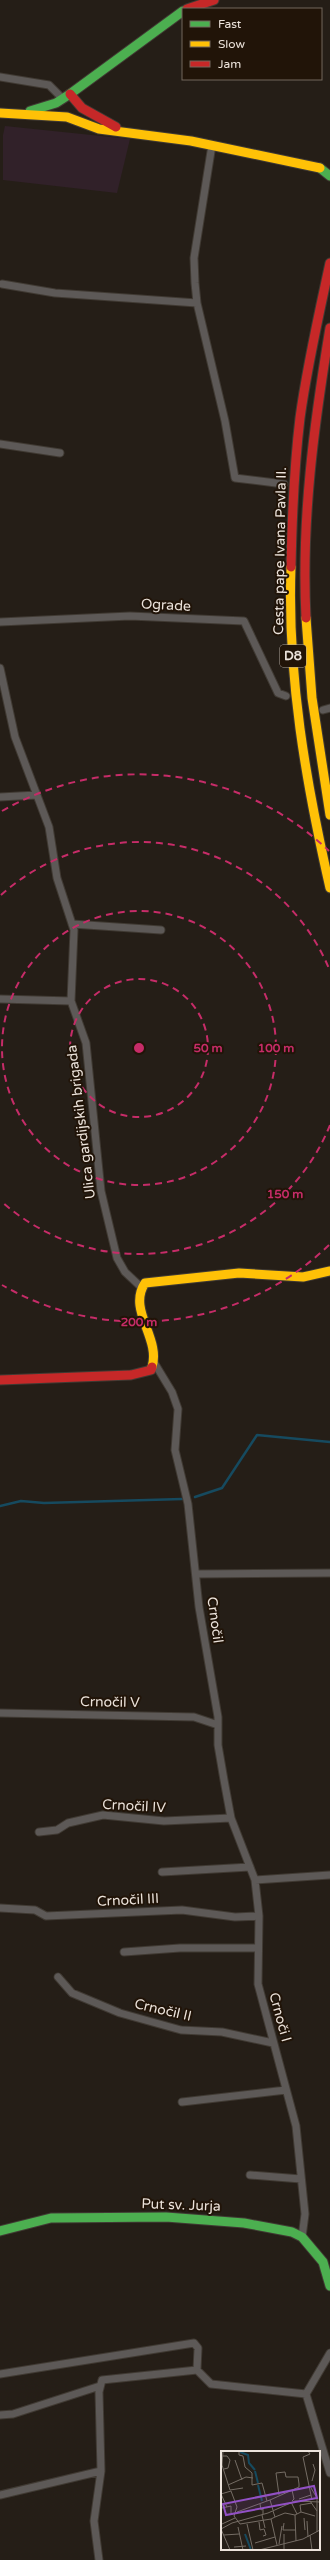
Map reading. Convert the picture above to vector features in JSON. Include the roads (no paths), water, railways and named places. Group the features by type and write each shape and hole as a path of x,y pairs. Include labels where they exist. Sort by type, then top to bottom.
{"main road":[{"path":"190,8 214,0"},
{"path":"27,113 63,98 146,36 182,12"},
{"path":"63,98 67,117"},
{"path":"63,98 121,130"},
{"path":"0,113 27,113 67,117 99,128 121,130 212,145 320,168 330,166"},
{"path":"320,168 330,176"},
{"name":"Cesta pape Ivana Pavla II.","path":"330,262 310,360 296,451 290,580 294,680 301,748 330,888"},
{"name":"Cesta pape Ivana Pavla II.","path":"330,328 315,420 308,484 305,580 314,711 330,815"},
{"path":"0,1380 131,1376 146,1373 154,1364 155,1356 146,1330 139,1296 141,1287 153,1281 239,1273 303,1277 330,1271"},
{"name":"Put sv. Jurja","path":"0,2231 51,2218 166,2217 244,2223 292,2232 302,2237"},
{"path":"302,2237 323,2262 330,2286"}],"street":[{"path":"0,77 49,85 63,98"},
{"path":"212,145 194,258 197,303 226,421 235,478 284,484"},
{"path":"2,284 55,293 197,303"},
{"path":"0,444 60,453"},
{"name":"Ograde","path":"0,622 130,616 244,621 278,693 286,696"},
{"name":"Ulica gardijskih brigada","path":"0,668 16,737 49,827 57,878 74,930 70,1001 86,1043 101,1191 117,1258 125,1272 141,1287"},
{"path":"0,796 37,795"},
{"path":"72,924 161,930"},
{"path":"0,999 70,1001"},
{"name":"Crnočil","path":"154,1364 172,1392 178,1409 175,1450 188,1504 199,1607 218,1725 218,1744 230,1818 255,1880"},
{"path":"196,1574 330,1573"},
{"name":"Crnočil V","path":"0,1713 194,1717 218,1725"},
{"name":"Crnočil IV","path":"39,1832 57,1830 68,1823 102,1815 164,1822 230,1818"},
{"path":"162,1872 250,1867"},
{"path":"255,1880 330,1875"},
{"name":"Crnoči l","path":"255,1880 259,1916 258,1984 296,2126 305,2214 302,2237"},
{"name":"Crnočil III","path":"0,1908 36,1910 46,1916 182,1910 235,1917 259,1916"},
{"path":"124,1952 180,1948 258,1948"},
{"name":"Crnočil II","path":"58,1977 72,1993 120,2013 181,2030 222,2032 273,2043"},
{"path":"182,2102 286,2090"},
{"path":"250,2175 302,2179"},
{"path":"0,2374 194,2343 198,2348 197,2370 211,2384 306,2394"},
{"path":"330,2353 306,2394 330,2473"},
{"path":"99,2560 94,2521 101,2471 100,2386 102,2380 197,2370"},
{"path":"0,2415 13,2414 100,2386"},
{"path":"0,2495 101,2471"}],"waterway":[{"path":"195,1497 222,1488 257,1435 330,1442"},
{"path":"0,1506 21,1501 44,1503 182,1499"}]}
